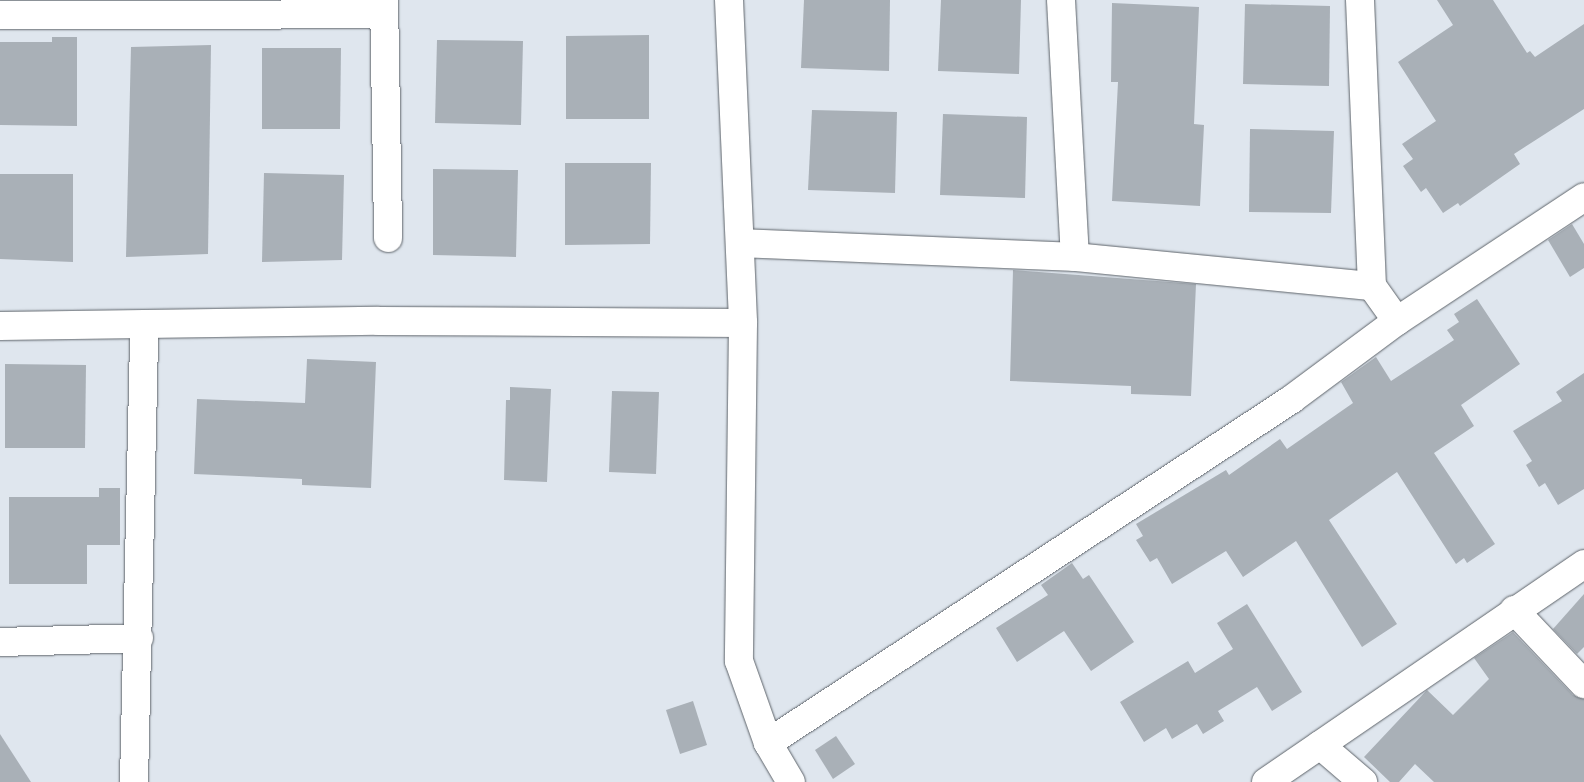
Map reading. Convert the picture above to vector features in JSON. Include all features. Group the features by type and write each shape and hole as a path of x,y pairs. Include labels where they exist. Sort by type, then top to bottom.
{"street":[{"path":"729,0 743,323 739,661 768,743 790,782"},
{"path":"1061,0 1075,257"},
{"path":"1360,0 1372,286 1397,321"},
{"path":"0,15 87,7 384,7 388,238"},
{"path":"768,743 1292,399 1397,321 1584,197"},
{"path":"741,243 1075,257 1372,286"},
{"path":"0,326 378,321 743,323"},
{"path":"134,782 139,638 144,325"},
{"path":"1266,782 1514,610 1584,564"},
{"path":"1514,610 1584,684"},
{"path":"0,642 139,638"},
{"path":"1320,745 1363,782"}],"building":[{"path":"804,0 890,0 889,71 801,68"},
{"path":"941,0 1021,0 1019,74 938,71"},
{"path":"1437,0 1493,0 1527,53 1530,51 1535,57 1584,24 1584,109 1514,154 1520,164 1460,206 1458,203 1443,213 1426,188 1421,192 1403,166 1413,159 1402,144 1436,121 1398,62 1453,25"},
{"path":"1112,3 1199,7 1194,124 1204,125 1200,206 1112,201 1118,82 1111,82"},
{"path":"1245,4 1330,6 1329,86 1243,84"},
{"path":"649,35 649,119 566,119 566,36"},
{"path":"52,37 77,37 77,126 0,125 0,42 52,42"},
{"path":"437,40 523,41 521,125 435,123"},
{"path":"211,45 208,254 126,257 131,47"},
{"path":"262,48 341,48 340,129 262,129"},
{"path":"812,110 897,112 895,193 808,190"},
{"path":"943,114 1027,117 1025,198 940,195"},
{"path":"1250,129 1334,131 1331,213 1249,212"},
{"path":"565,163 651,163 650,244 565,245"},
{"path":"433,169 518,170 516,257 433,255"},
{"path":"264,173 344,175 342,260 262,262"},
{"path":"0,174 73,174 73,262 0,259"},
{"path":"1572,224 1584,244 1584,268 1570,277 1548,240"},
{"path":"1013,270 1196,284 1191,396 1131,394 1131,386 1010,381"},
{"path":"1477,299 1520,364 1461,405 1474,426 1434,453 1495,544 1467,563 1464,558 1456,564 1397,472 1329,520 1397,624 1362,647 1296,541 1243,577 1226,551 1172,584 1157,558 1150,562 1136,540 1143,536 1136,524 1226,470 1229,475 1280,439 1287,449 1353,403 1341,382 1376,357 1391,381 1454,340 1447,330 1459,322 1454,314"},
{"path":"307,359 376,362 371,488 302,485 302,479 194,474 197,399 305,403"},
{"path":"5,364 86,365 85,448 5,448"},
{"path":"1584,373 1584,489 1558,505 1545,483 1539,487 1526,465 1532,461 1513,431 1562,401 1556,392"},
{"path":"510,387 551,389 547,482 504,480 506,400 510,400"},
{"path":"612,391 659,392 656,474 609,472"},
{"path":"99,488 120,488 120,545 87,545 87,584 9,584 9,497 99,497"},
{"path":"1072,563 1083,579 1089,575 1134,642 1091,671 1064,631 1017,662 996,628 1048,595 1041,585"},
{"path":"1584,594 1584,647 1577,654 1553,629"},
{"path":"1247,604 1302,692 1272,711 1257,687 1218,711 1224,721 1203,734 1197,724 1172,739 1166,728 1144,742 1120,702 1188,661 1195,673 1233,649 1217,623"},
{"path":"1513,632 1573,695 1584,699 1584,782 1434,782 1415,764 1399,782 1390,782 1364,757 1427,690 1453,715 1489,679 1474,658"},
{"path":"693,701 707,745 680,754 666,710"},
{"path":"0,734 31,782 0,782"},
{"path":"836,736 855,764 833,779 815,750"}]}
